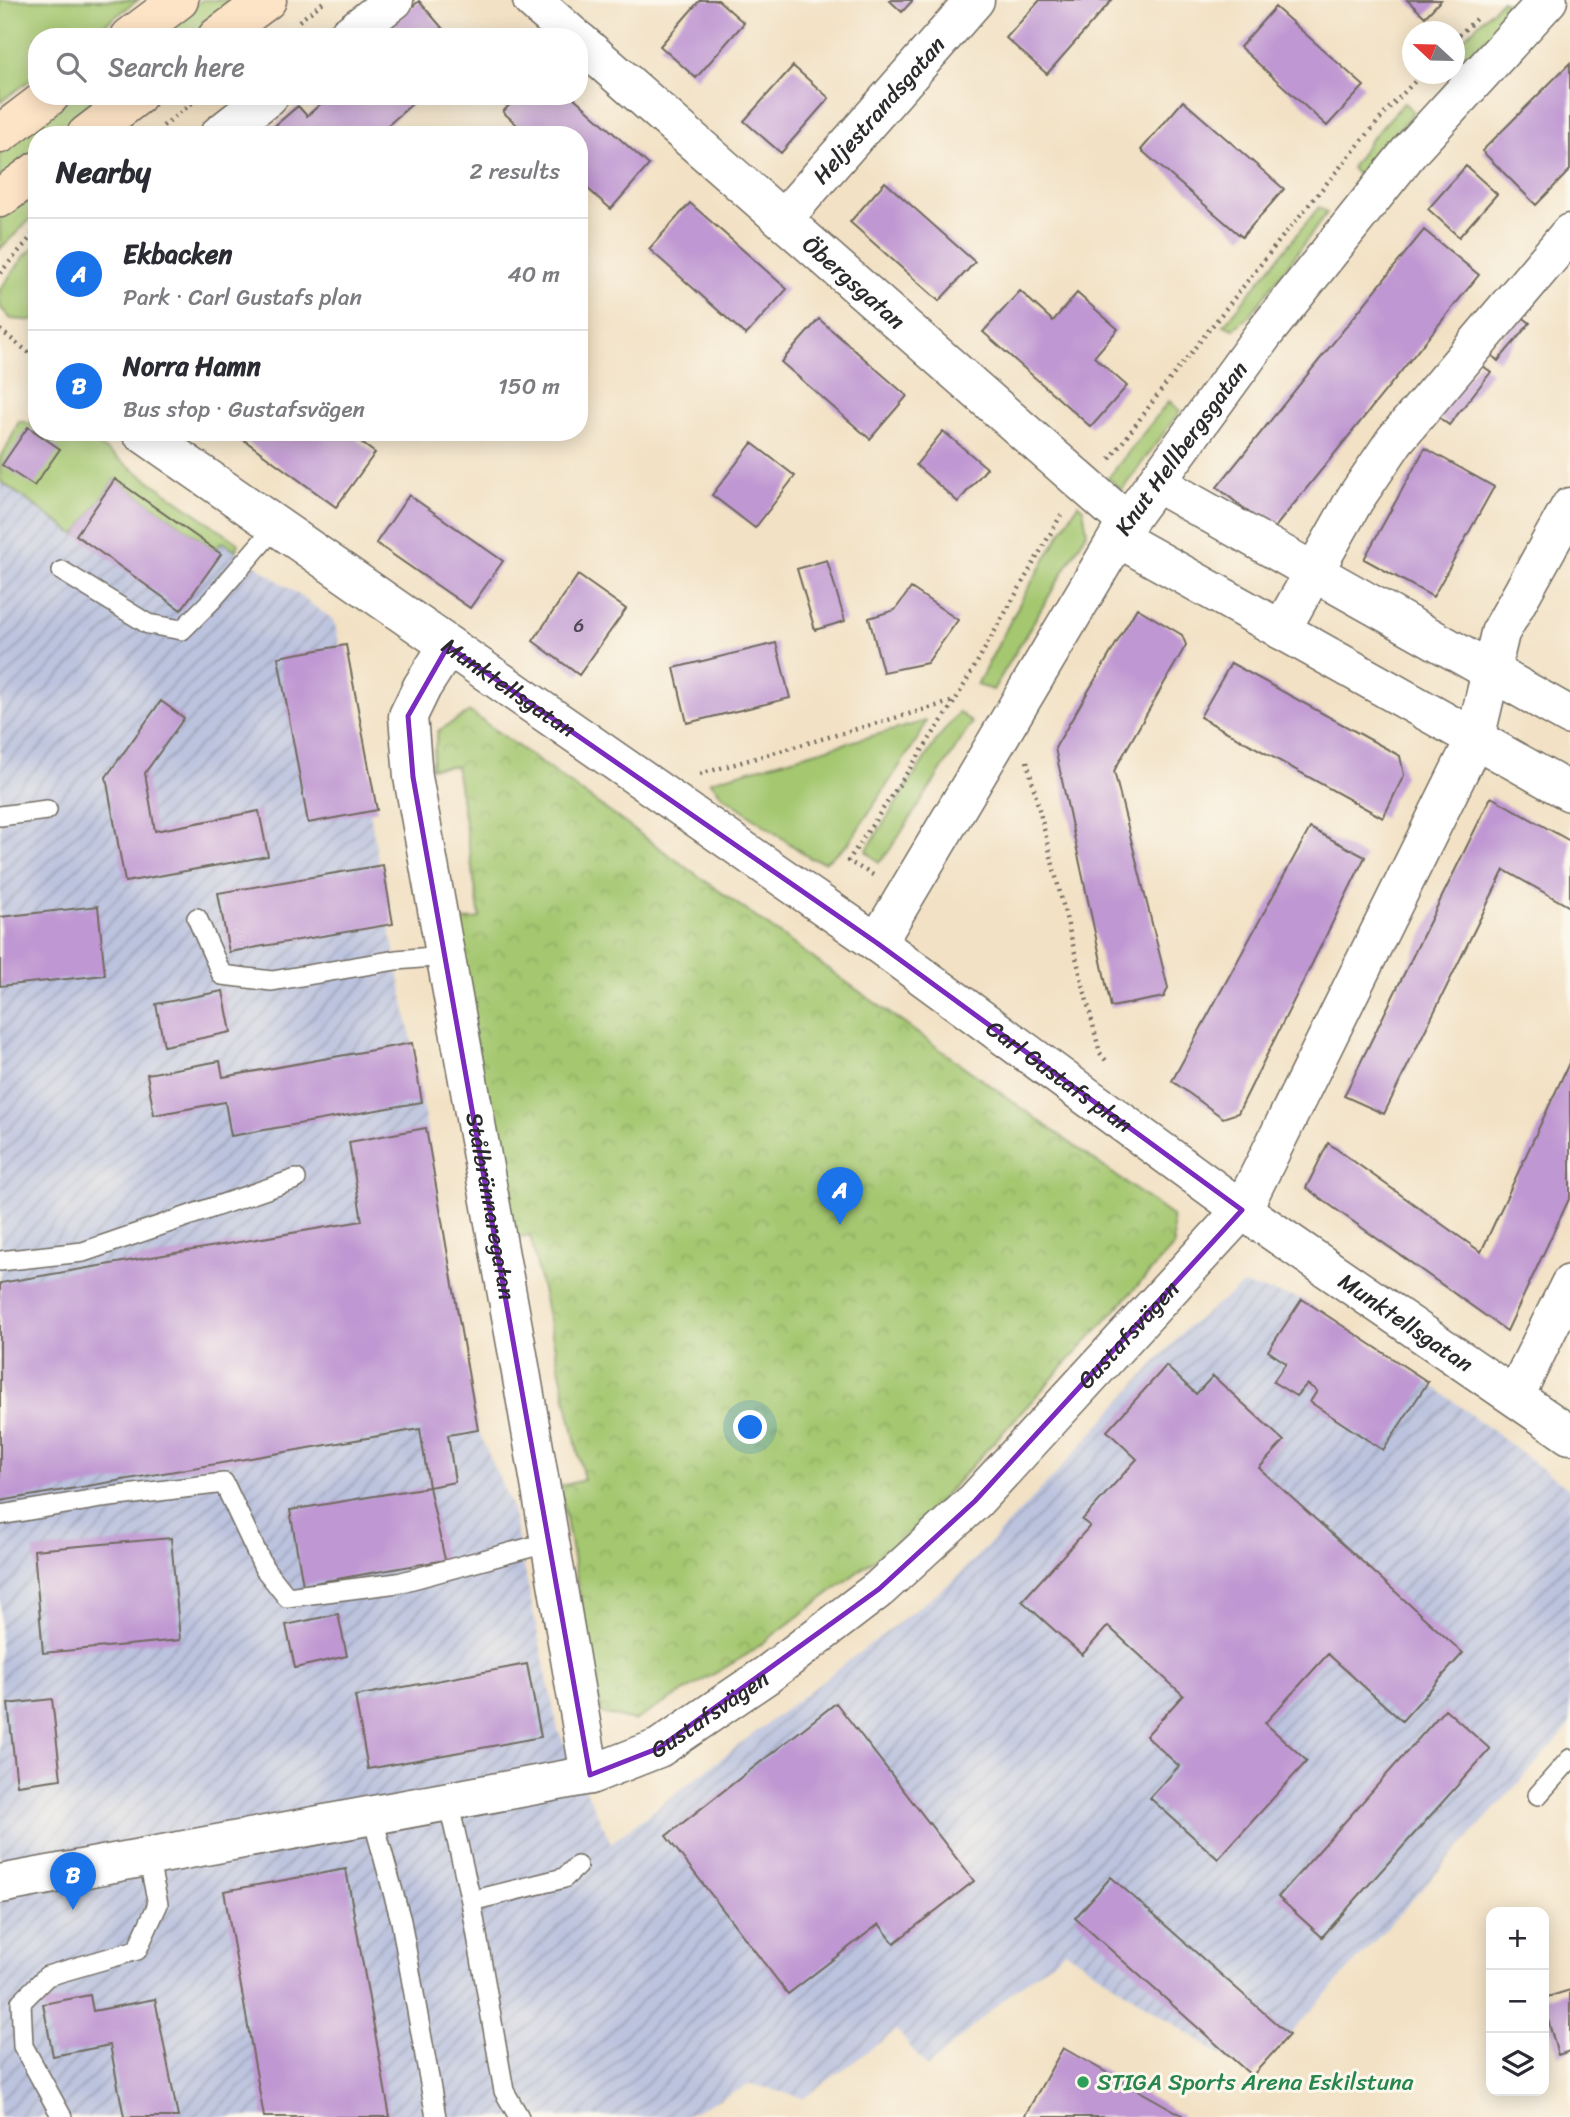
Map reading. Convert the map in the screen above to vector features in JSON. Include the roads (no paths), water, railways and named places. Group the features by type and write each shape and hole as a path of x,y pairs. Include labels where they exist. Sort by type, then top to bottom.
{"main road":[{"path":"142,28 179,0"},
{"path":"229,28 267,0"},
{"path":"0,134 38,105"},
{"path":"98,126 125,105"},
{"path":"0,198 28,178"}],"street":[{"path":"358,28 394,0"},
{"path":"532,0 564,28"},
{"name":"Heljestrandsgatan","path":"783,219 975,0"},
{"name":"Knut Hellbergsgatan","path":"877,943 1123,530 1156,483 1263,335 1409,152 1548,0"},
{"name":"Öbergsgatan","path":"588,49 1084,484 1123,530 1280,630 1570,792"},
{"path":"231,126 257,105"},
{"path":"1280,630 1355,499 1395,440 1570,233"},
{"name":"Munktellsgatan","path":"154,441 877,943"},
{"path":"1156,483 1570,716"},
{"name":"Gustafsvägen","path":"0,1884 590,1775 659,1748 768,1674 878,1589 975,1501 1242,1210 1475,739 1500,633 1570,507"},
{"name":"Stålbrännaregatan","path":"448,646 422,687 408,716 413,777 590,1775"},
{"name":"Carl Gustafs plan","path":"877,943 1242,1210"},
{"name":"Munktellsgatan","path":"1242,1210 1570,1435"},
{"path":"1515,1396 1570,1284"}],"lane":[{"path":"62,571 148,624 181,630 212,600 276,526"},
{"path":"0,816 47,810"},
{"path":"197,918 222,975 272,981 396,960 445,956"},
{"path":"0,1261 83,1252 296,1179"},
{"path":"0,1515 102,1498 224,1483 264,1568 287,1597 398,1583 550,1542"},
{"path":"1538,1795 1570,1759"},
{"path":"448,1801 471,1901 504,2091 519,2117"},
{"path":"372,1815 401,1921 436,2117"},
{"path":"62,2117 23,2046 21,2003 47,1976 137,1950 159,1904 148,1857"},
{"path":"471,1901 564,1878 577,1866"}],"place":[{"name":"Ekbacken","path":"840,1225"},
{"name":"Norra Hamn","path":"73,1910"},
{"name":"STIGA Sports Arena Eskilstuna","path":"1083,2082"}]}
